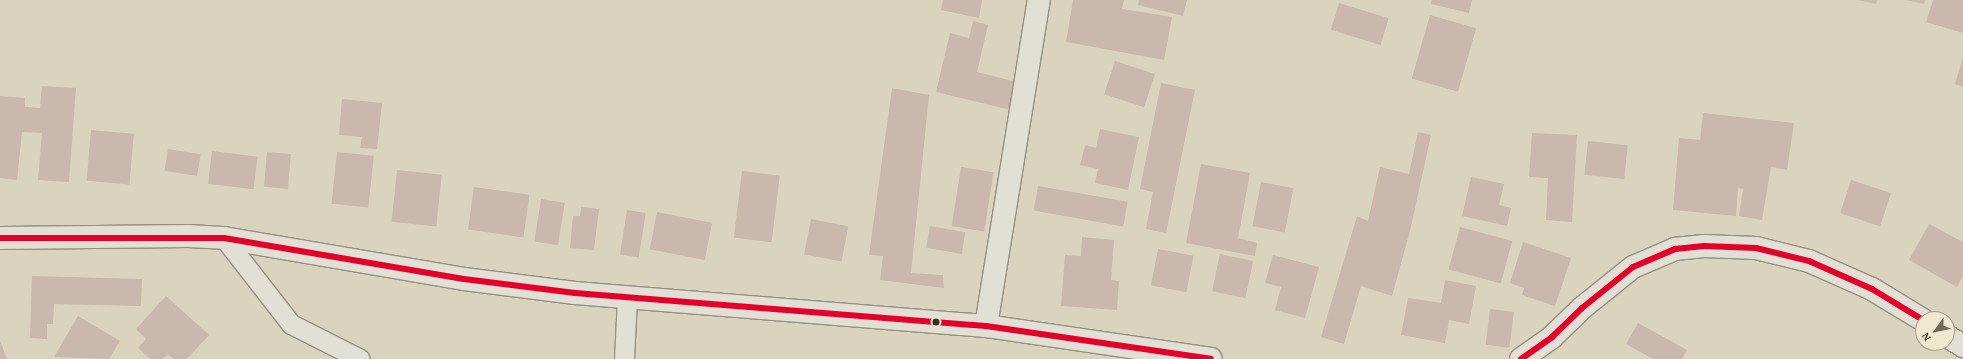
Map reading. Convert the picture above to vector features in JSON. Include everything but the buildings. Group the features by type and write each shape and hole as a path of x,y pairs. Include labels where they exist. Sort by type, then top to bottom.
{"street":[{"path":"986,326 1039,0"},
{"path":"0,238 188,236 224,238 464,279 627,298 986,326 1165,356 1211,359"},
{"path":"1521,359 1548,341 1582,308 1633,267 1675,249 1704,246 1756,248 1809,261 1872,289 1915,315"}],"lane":[{"path":"224,238 291,324 360,359"},
{"path":"624,359 627,298"}],"transit line":[{"path":"0,238 224,238 464,279 575,293 986,326 1211,359"},
{"path":"1521,359 1552,337 1582,308 1633,267 1675,249 1704,246 1756,248 1809,261 1872,289 1915,315"}]}
